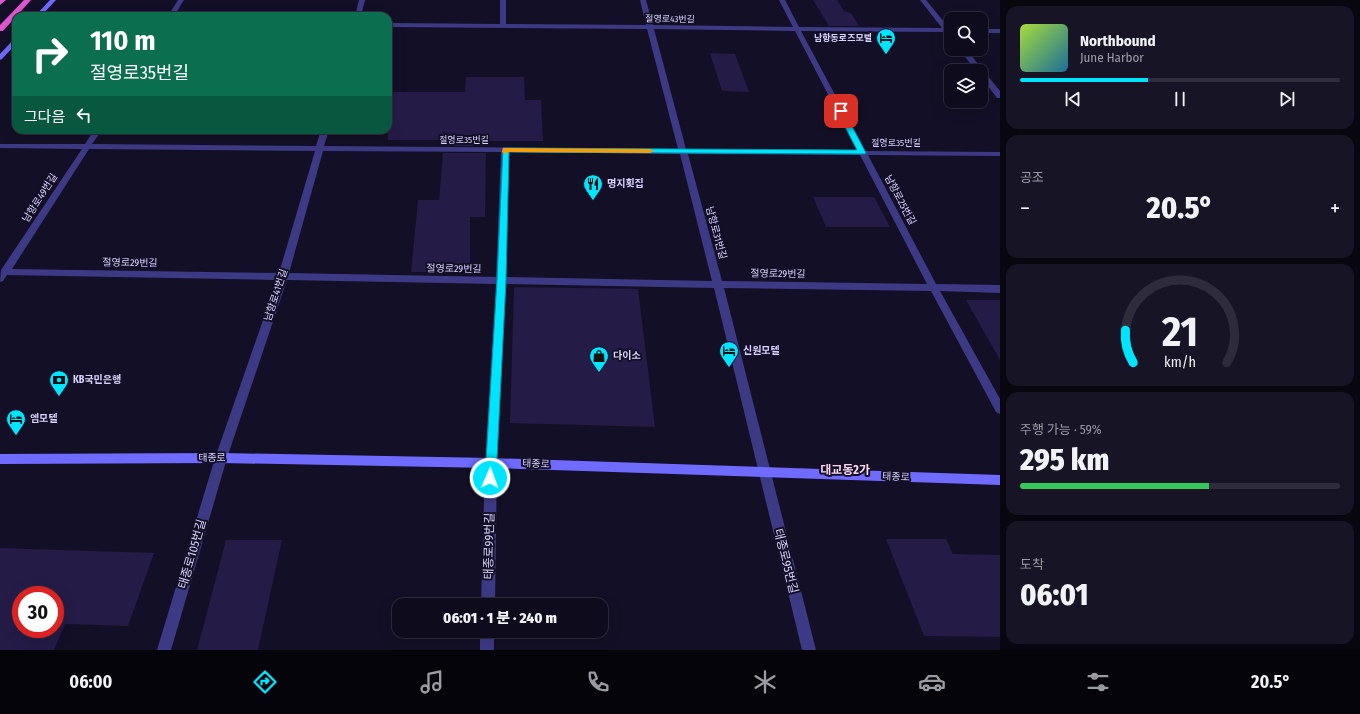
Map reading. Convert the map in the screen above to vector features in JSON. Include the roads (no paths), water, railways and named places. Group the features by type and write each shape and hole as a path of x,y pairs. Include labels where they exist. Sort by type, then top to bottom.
{"highway":[{"path":"0,3 3,0"},
{"path":"16,12 28,0"},
{"path":"0,29 12,17"}],"main road":[{"path":"42,12 53,0"},
{"path":"0,58 12,44"},
{"name":"태종로","path":"0,459 221,458 490,462 764,473 1000,480"}],"street":[{"path":"174,12 181,0"},
{"path":"359,12 362,0"},
{"path":"503,0 503,26"},
{"name":"남항로31번길","path":"643,0 718,284 764,473"},
{"name":"남항로25번길","path":"782,0 933,288 1000,409"},
{"path":"923,0 944,25"},
{"name":"절영로43번길","path":"392,25 944,32"},
{"path":"988,31 1000,31"},
{"path":"967,56 974,64"},
{"path":"988,82 1000,96"},
{"name":"남항로49번길","path":"2,275 95,134"},
{"name":"남항로41번길","path":"221,458 283,277 324,134"},
{"name":"절영로35번길","path":"0,146 1000,154"},
{"name":"태종로99번길","path":"488,598 490,462 501,280 505,150"},
{"name":"절영로29번길","path":"2,275 501,280 1000,289"},
{"name":"태종로105번길","path":"164,650 221,458"},
{"name":"태종로95번길","path":"764,473 809,650"},
{"path":"487,638 487,650"}],"place":[{"name":"남항동로즈모텔","path":"886,55"},
{"name":"명지횟집","path":"593,201"},
{"name":"신원모텔","path":"729,368"},
{"name":"다이소","path":"599,373"},
{"name":"KB국민은행","path":"59,397"},
{"name":"엠모텔","path":"16,436"}],"district":[{"name":"대교동2가","path":"845,470"}]}
